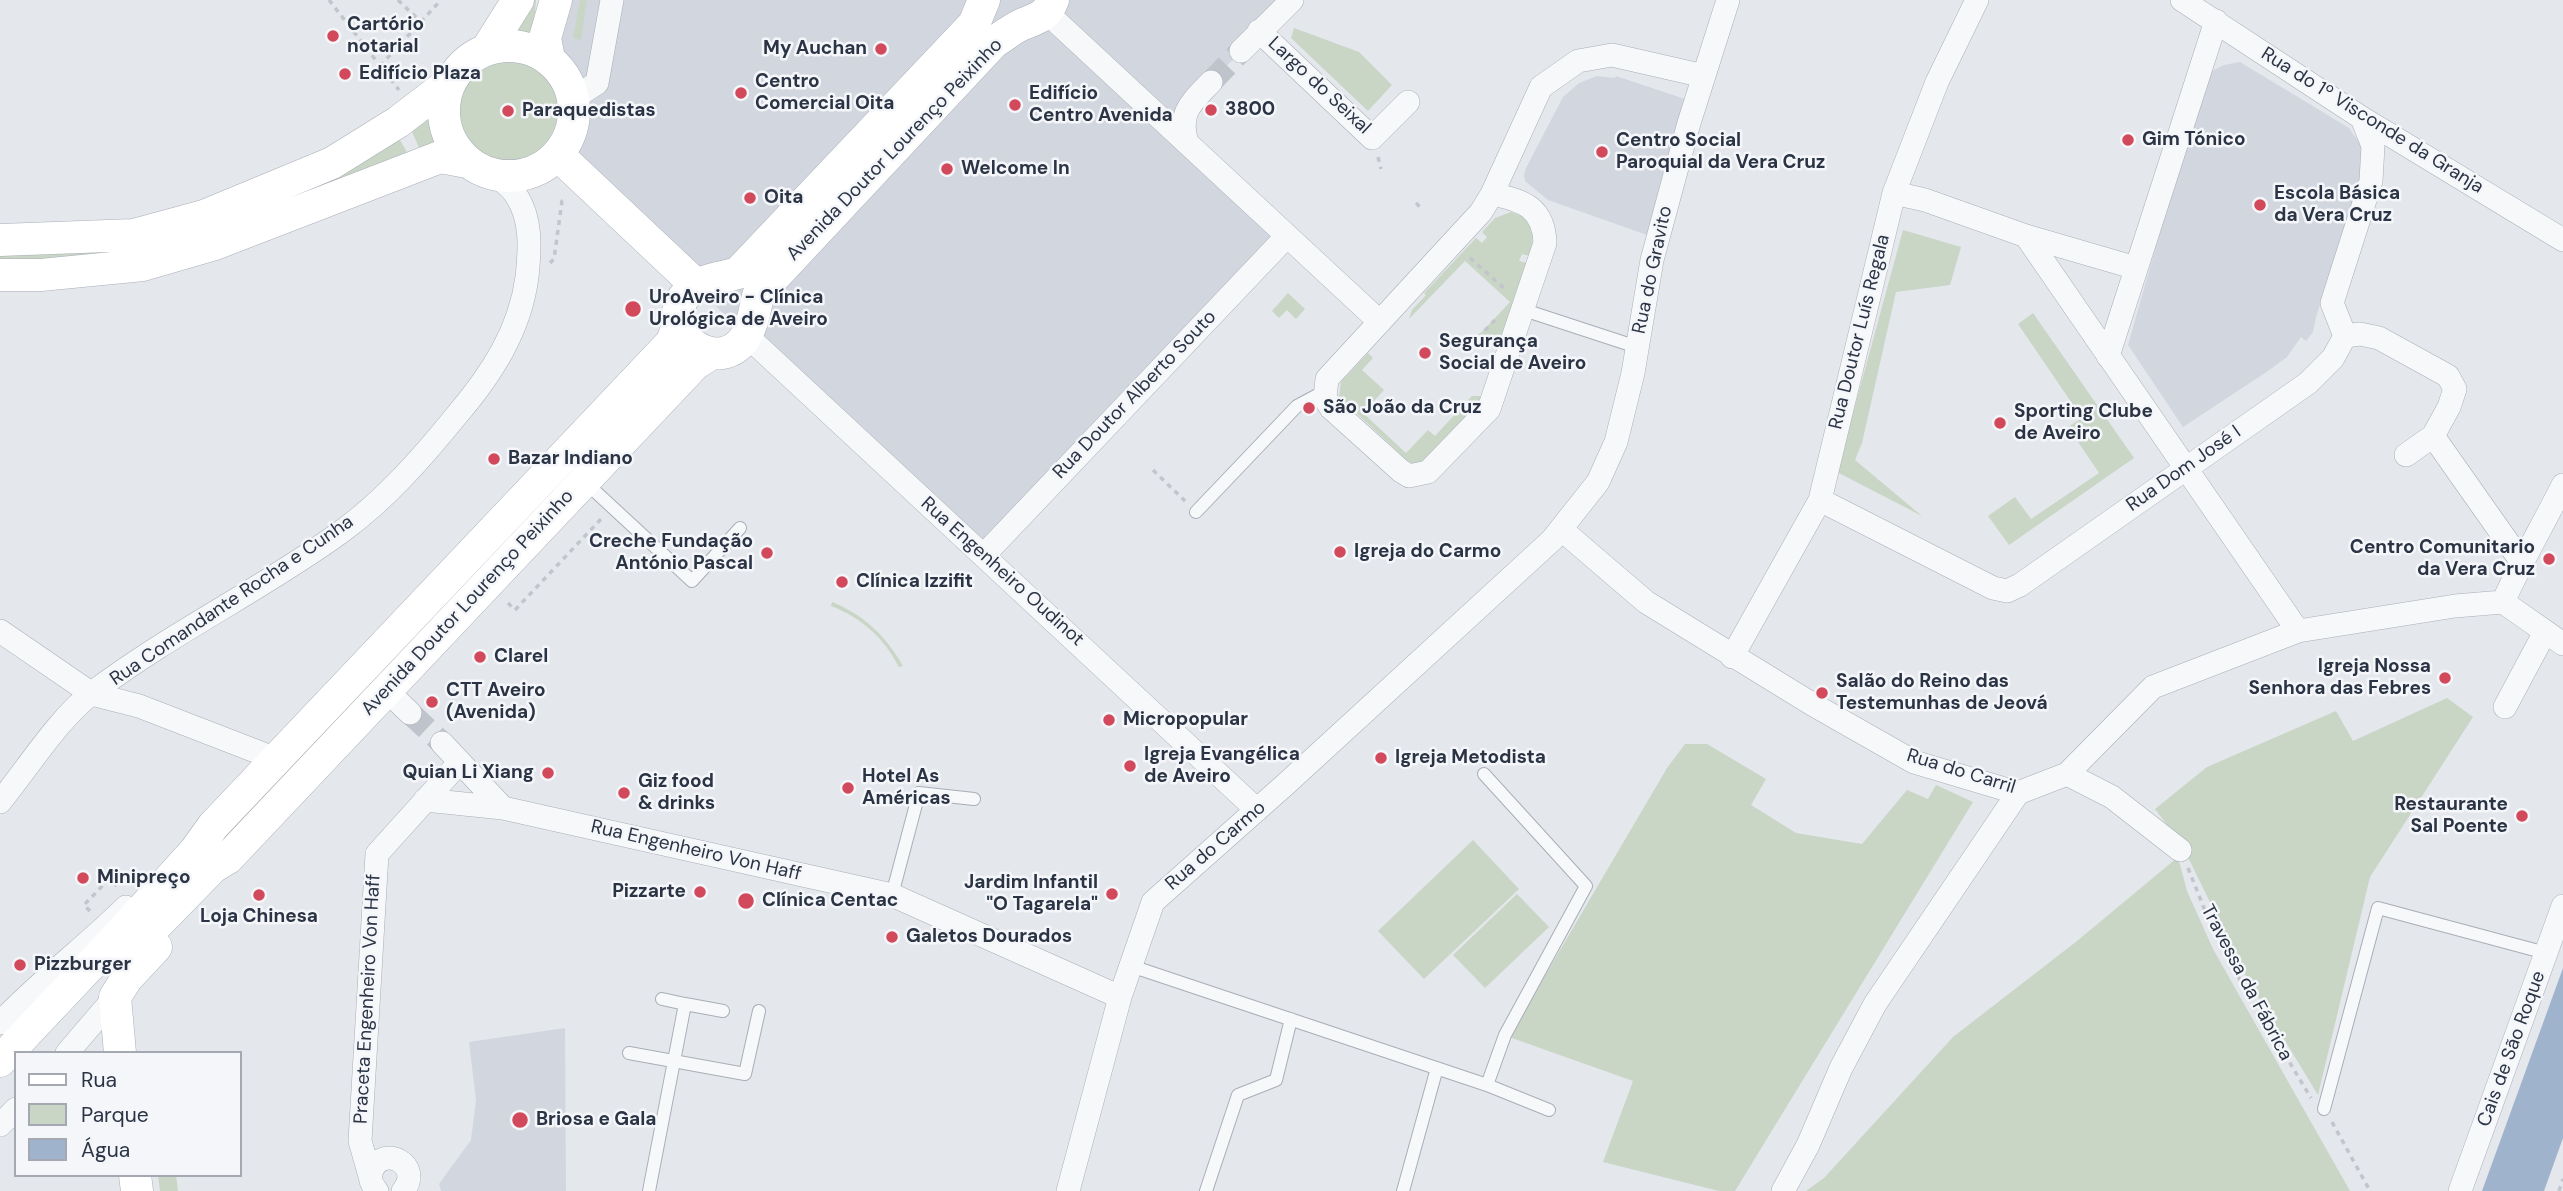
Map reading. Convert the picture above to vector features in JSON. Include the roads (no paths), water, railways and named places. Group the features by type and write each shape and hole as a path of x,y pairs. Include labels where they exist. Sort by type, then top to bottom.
{"main road":[{"path":"487,49 518,0"},
{"path":"549,59 545,38 556,0"},
{"name":"Avenida Doutor Lourenço Peixinho","path":"0,1061 195,851 213,826 672,342 682,301 705,283 738,272 974,24 984,0"},
{"name":"Avenida Doutor Lourenço Peixinho","path":"991,0 1006,20 1041,12"},
{"name":"Avenida Doutor Lourenço Peixinho","path":"35,1051 213,867 228,858 695,363 712,353 732,349 749,326 759,293 994,43 1041,12"},
{"path":"509,45 531,49 549,59 561,70 574,98 575,118 569,138 558,155 541,169 520,176 497,176 481,171 467,162 453,146 444,126 443,104 449,83 459,68 487,49 509,45"},
{"path":"0,240 134,235 204,216 332,163 398,122 449,83"},
{"path":"558,155 705,283 726,281 737,286 751,305 749,326"},
{"path":"0,275 41,275 144,265 212,245 440,157 467,162"},
{"path":"679,322 682,333 690,343 700,350 712,353"},
{"name":"Avenida Doutor Lourenço Peixinho","path":"115,997 127,978 220,876 228,858"},
{"path":"115,997 120,1051"},
{"path":"0,1087 14,1073"}],"street":[{"path":"574,98 597,83 612,0"},
{"path":"1241,51 1292,0"},
{"name":"Rua do Gravito","path":"1562,530 1598,482 1616,442 1655,247 1728,0"},
{"name":"Rua Doutor Luís Regala","path":"1732,657 1820,500 1894,193 1937,82 1977,0"},
{"name":"Rua do 1º Visconde da Granja","path":"2182,0 2362,118 2563,240"},
{"path":"1041,12 1380,322"},
{"path":"2108,356 2216,21"},
{"name":"Largo do Seixal","path":"1259,31 1372,138 1408,102"},
{"path":"1492,194 1516,199 1531,208 1545,228 1545,243 1489,409 1428,472 1409,476 1331,408 1325,398 1327,379 1481,212 1492,194 1541,86 1578,61 1612,55 1704,76"},
{"path":"1186,143 1184,117 1189,104 1211,82"},
{"path":"1150,109 1163,111 1189,104"},
{"path":"2362,118 2373,146 2371,181 2332,303 2344,336 2360,334 2379,338 2448,376 2455,389 2449,407 2433,436 2406,455"},
{"name":"Rua Comandante Rocha e Cunha","path":"0,803 75,709 92,694 156,648 281,572 342,531 399,482 485,382 506,345 524,299 530,249 526,218 516,194 497,176"},
{"path":"1894,193 1925,200 2026,236 2136,268"},
{"name":"Rua Doutor Alberto Souto","path":"984,555 1287,236"},
{"path":"2026,236 2298,631"},
{"name":"Rua Engenheiro Oudinot","path":"749,326 984,555 1257,810"},
{"name":"Rua Dom José I","path":"1820,500 1993,588 2007,591 2020,585 2308,383 2333,358 2344,336"},
{"path":"2433,436 2522,561"},
{"path":"2505,707 2554,638 2503,602 2563,485"},
{"name":"Rua do Carril","path":"1562,530 1646,602 1732,657 1913,762 2018,793 2067,774 2153,687 2298,631 2455,606 2503,602"},
{"name":"Rua do Carmo","path":"1069,1191 1120,997 1153,902 1437,647 1562,530"},
{"path":"0,631 92,694 139,706 276,759"},
{"path":"386,690 410,713"},
{"path":"442,743 503,808"},
{"name":"Praceta Engenheiro Von Haff","path":"374,1183 360,1141 377,854 459,763"},
{"path":"2067,774 2112,797 2180,850"},
{"path":"1783,1191 1808,1145 1841,1068 1875,1004 2018,793"},
{"name":"Rua Engenheiro Von Haff","path":"425,800 503,808 892,895 1120,997"},
{"name":"Avenida Doutor Lourenço Peixinho","path":"0,1023 28,994 93,939 160,873 213,826"},
{"name":"Cais de São Roque","path":"2460,1191 2563,906"},
{"name":"Avenida Doutor Lourenço Peixinho","path":"69,1051 115,997"},
{"path":"0,1125 14,1111"},
{"name":"Praceta Engenheiro Von Haff","path":"360,1141 386,1158 398,1160 407,1168 409,1180 402,1191"},
{"name":"Praceta Engenheiro Von Haff","path":"374,1183 376,1164 386,1158"}],"lane":[{"path":"1522,307 1637,347"},
{"path":"1196,512 1297,406 1325,391"},
{"path":"583,481 692,581 740,528"},
{"path":"1484,774 1586,886 1505,1035 1487,1084"},
{"path":"892,895 919,793 974,799"},
{"path":"2324,1109 2378,908 2546,953"},
{"path":"1131,966 1487,1084 1549,1110"},
{"path":"662,999 723,1011"},
{"path":"649,1191 685,1004"},
{"path":"629,1053 745,1074 759,1011"},
{"path":"1206,1191 1238,1095 1276,1080 1291,1019"},
{"path":"1402,1191 1437,1068"}],"water":[{"path":"2563,968 2563,1138 2544,1191 2482,1191"}],"tunnel":[{"path":"1211,82 1241,51"},
{"path":"410,713 442,743"}],"place":[{"name":"Cartório notarial","path":"333,36"},
{"name":"My Auchan","path":"881,49"},
{"name":"Edifício Plaza","path":"345,74"},
{"name":"Centro Comercial Oita","path":"741,93"},
{"name":"Edifício Centro Avenida","path":"1015,105"},
{"name":"3800","path":"1211,110"},
{"name":"Paraquedistas","path":"508,111"},
{"name":"Gim Tónico","path":"2128,140"},
{"name":"Centro Social Paroquial da Vera Cruz","path":"1602,152"},
{"name":"Welcome In","path":"947,169"},
{"name":"Oita","path":"750,198"},
{"name":"Escola Básica da Vera Cruz","path":"2260,205"},
{"name":"UroAveiro - Clínica Urológica de Aveiro","path":"633,309"},
{"name":"Segurança Social de Aveiro","path":"1425,353"},
{"name":"São João da Cruz","path":"1309,408"},
{"name":"Sporting Clube de Aveiro","path":"2000,423"},
{"name":"Bazar Indiano","path":"494,459"},
{"name":"Igreja do Carmo","path":"1340,552"},
{"name":"Creche Fundação António Pascal","path":"767,553"},
{"name":"Centro Comunitario da Vera Cruz","path":"2549,559"},
{"name":"Clínica Izzifit","path":"842,582"},
{"name":"Clarel","path":"480,657"},
{"name":"Igreja Nossa Senhora das Febres","path":"2445,678"},
{"name":"Salão do Reino das Testemunhas de Jeová","path":"1822,693"},
{"name":"CTT Aveiro (Avenida)","path":"432,702"},
{"name":"Micropopular","path":"1109,720"},
{"name":"Igreja Metodista","path":"1381,758"},
{"name":"Igreja Evangélica de Aveiro","path":"1130,766"},
{"name":"Quian Li Xiang","path":"548,773"},
{"name":"Hotel As Américas","path":"848,788"},
{"name":"Giz food & drinks","path":"624,793"},
{"name":"Restaurante Sal Poente","path":"2522,816"},
{"name":"Minipreço","path":"83,878"},
{"name":"Pizzarte","path":"700,892"},
{"name":"Jardim Infantil \"O Tagarela\"","path":"1112,894"},
{"name":"Loja Chinesa","path":"259,895"},
{"name":"Clínica Centac","path":"746,901"},
{"name":"Galetos Dourados","path":"892,937"},
{"name":"Pizzburger","path":"20,965"},
{"name":"Briosa e Gala","path":"520,1120"}]}
